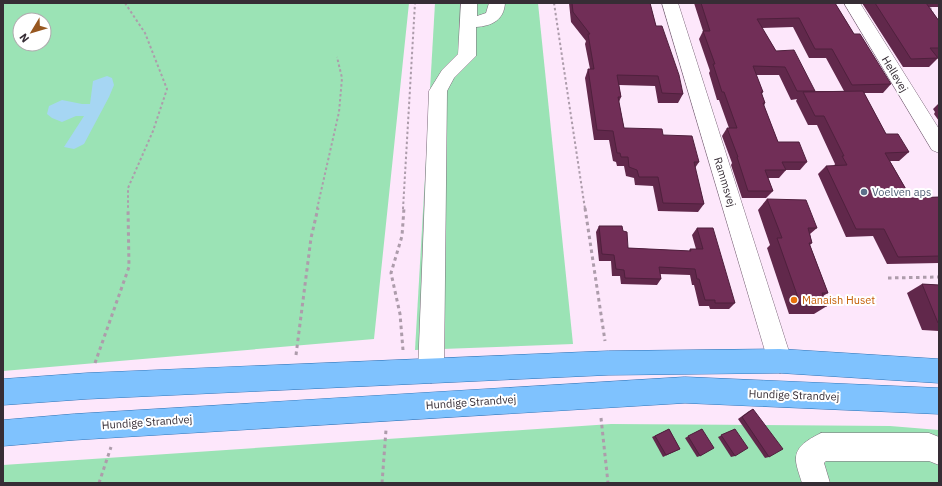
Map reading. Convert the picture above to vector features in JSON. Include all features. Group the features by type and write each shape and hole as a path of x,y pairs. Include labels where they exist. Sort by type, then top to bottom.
{"main road":[{"path":"3,392 87,386 608,363 780,361 939,371"},
{"name":"Hundige Strandvej","path":"3,433 118,424 598,394 685,390 939,401"}],"street":[{"path":"431,371 438,91 448,74 467,56 469,13 484,22 494,17 497,12 497,3"},
{"name":"Rammsvej","path":"670,3 780,361"},
{"name":"Hellevej","path":"852,3 939,145"},
{"path":"816,483 809,458 821,447 929,447 939,451"}],"path":[{"path":"87,386 129,267 128,188 153,131 167,89 145,33 125,3"},
{"path":"404,373 400,314 391,273 402,236 416,3"},
{"path":"554,3 608,363"},
{"path":"928,3 935,18"},
{"path":"294,377 310,238 339,112 342,78 337,57"},
{"path":"888,278 939,277"},
{"path":"598,394 608,483"},
{"path":"382,483 387,408"},
{"path":"99,483 118,424"}],"green space":[{"path":"3,3 409,3 374,339 3,371"},
{"path":"435,3 538,3 573,344 415,350"},
{"path":"611,424 890,426 939,430 939,483 3,483 3,465"}],"water":[{"path":"107,76 112,78 114,85 84,144 74,149 64,147 84,116 76,116 62,122 47,114 49,106 62,100 90,104 93,81"}],"building":[{"path":"572,3 650,3 656,26 662,26 679,75 683,94 662,93 658,76 617,75 621,97 618,97 624,128 662,129 663,135 692,136 699,162 694,162 704,204 663,203 658,177 639,177 637,170 629,167 628,157 621,157 620,153 617,153 613,131 597,130 588,69 594,69 588,34 590,34 573,12"},
{"path":"701,3 835,3 854,34 860,34 891,84 852,85 832,49 815,49 799,18 757,19 776,51 794,50 815,91 797,91 785,67 753,66 763,92 761,92 765,103 763,103 778,142 799,142 807,162 782,162 786,170 765,170 773,191 748,191 738,157 727,128 737,128 724,92 722,92 713,64 715,64 703,31 710,31"},
{"path":"875,3 926,3 939,21 939,48 930,48 938,58 911,59"},
{"path":"863,91 886,134 898,134 909,152 885,153 911,198 939,197 939,256 898,257 884,229 856,229 826,166 847,165 824,116 815,116 803,92"},
{"path":"767,199 806,200 817,228 808,228 812,243 809,243 828,293 822,293 827,306 801,306 777,238 782,238"},
{"path":"599,226 622,226 623,231 627,232 628,248 691,251 690,249 703,249 697,228 713,228 735,303 715,303 715,300 705,300 695,269 659,267 661,279 625,278 624,270 616,269 614,255 602,254"},
{"path":"922,284 939,285 939,323 938,323"},
{"path":"753,409 783,449 769,457 742,417"},
{"path":"669,429 680,449 666,455 655,436"},
{"path":"702,429 714,448 700,456 688,436"},
{"path":"735,429 748,448 735,456 721,435"}],"place":[{"name":"Voelven aps","path":"864,192"},
{"name":"Manaish Huset","path":"794,300"}]}
